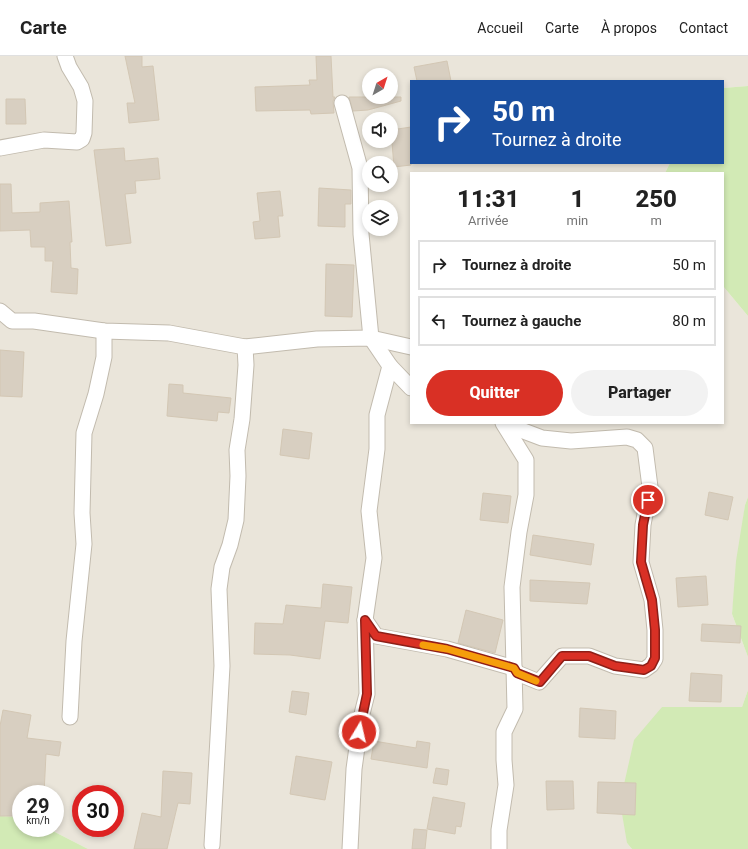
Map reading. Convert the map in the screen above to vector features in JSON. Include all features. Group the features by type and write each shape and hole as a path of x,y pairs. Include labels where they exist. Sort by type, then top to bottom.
{"street":[{"path":"0,148 44,140 77,142 82,139 84,133 85,101 81,87 69,67 65,56"},
{"path":"342,103 360,168 361,234 371,338 390,366 410,387"},
{"path":"0,311 12,321 34,321 104,331 169,333 245,347 317,339 371,338 410,347"},
{"path":"70,717 74,641 84,544 82,513 84,433 96,394 104,357 104,331"},
{"path":"212,845 222,666 219,589 222,567 230,545 236,520 238,476 237,450 242,419 246,365 245,347"},
{"path":"350,849 354,769 361,718 367,694 365,620 374,558 369,511 377,449 377,415 390,366"},
{"path":"499,849 499,830 506,785 504,732 516,709 512,587 519,532 526,495 526,460 504,424"},
{"path":"365,620 376,636 447,649 514,668 517,673 540,682 562,656 589,656 615,666 644,670 651,666 655,658 655,630 652,600 641,562 643,525 650,487 645,448 637,440 628,437 571,441 542,438 513,427 509,424"}],"shaded area":[{"path":"0,56 748,56 748,86 724,88 724,80 410,80 410,164 670,164 666,172 410,172 410,424 724,424 724,287 748,316 748,497 745,505 732,614 748,657 748,690 742,707 662,707 627,843 632,849 88,849 64,837 64,785 12,785 12,817 0,816"}],"green space":[{"path":"748,86 748,316 724,287 724,172 666,172 670,164 724,164 724,88"},
{"path":"748,497 748,657 732,614 736,561 745,505"},
{"path":"748,690 748,849 632,849 627,843 620,802 634,740 662,707 742,707"},
{"path":"0,816 12,817 12,837 64,837 88,849 0,849"}],"building":[{"path":"125,56 142,56 142,67 153,66 159,120 129,123 127,103 135,103"},
{"path":"316,56 331,56 333,97 335,97 333,101 334,113 311,114 310,110 256,111 255,87 310,85 309,80 317,80"},
{"path":"447,61 451,80 417,80 414,67"},
{"path":"349,97 362,97 362,104 390,104 368,110 353,111"},
{"path":"398,97 401,97 401,101 398,102"},
{"path":"6,99 25,99 26,124 6,124"},
{"path":"410,127 411,165 398,167 398,156 393,156 392,148 398,148 398,129"},
{"path":"124,148 125,161 158,158 160,179 135,181 136,193 125,194 131,243 106,246 94,150"},
{"path":"0,184 11,184 12,213 40,212 40,203 69,201 72,242 70,242 71,268 78,269 77,294 51,292 53,261 45,261 45,247 31,247 30,230 0,231"},
{"path":"319,188 351,190 351,204 345,204 345,227 318,226"},
{"path":"280,191 283,216 278,216 280,237 255,239 253,222 260,221 257,193"},
{"path":"326,264 354,265 352,317 325,316"},
{"path":"0,350 24,352 22,397 0,396"},
{"path":"169,384 183,385 183,393 231,398 229,413 218,412 217,421 167,416"},
{"path":"283,429 312,433 309,459 280,455"},
{"path":"709,492 733,497 728,520 705,515"},
{"path":"483,493 511,496 508,523 480,520"},
{"path":"533,535 594,544 591,565 530,555"},
{"path":"706,576 708,605 678,607 676,578"},
{"path":"530,580 590,583 587,604 530,601"},
{"path":"323,584 352,587 348,623 325,621 320,659 290,655 254,654 255,623 283,624 286,605 321,608"},
{"path":"466,610 503,620 495,653 458,643"},
{"path":"702,624 741,626 740,643 701,641"},
{"path":"691,673 722,675 721,702 689,701"},
{"path":"292,691 309,693 306,715 289,712"},
{"path":"580,708 616,711 615,739 579,737"},
{"path":"3,710 31,715 27,738 61,742 59,756 46,754 44,785 12,785 12,816 0,816 0,726"},
{"path":"374,741 416,748 417,741 430,743 427,768 371,759"},
{"path":"296,756 332,762 325,800 290,794"},
{"path":"436,768 449,770 447,785 433,783"},
{"path":"163,771 192,773 190,804 178,803 167,849 134,849 142,813 161,817"},
{"path":"546,781 573,781 574,809 547,810"},
{"path":"598,782 636,783 635,815 597,813"},
{"path":"433,797 465,803 461,827 456,826 455,834 427,829"},
{"path":"414,829 427,830 425,849 412,849"}],"slow traffic":[{"path":"423,645 447,649 514,668 517,673 536,681"}],"route":[{"path":"359,732 367,694 365,678 365,620 376,636 447,649 514,668 517,673 540,682 562,656 589,656 615,666 644,670 651,666 655,658 655,630 652,600 641,562 643,525 648,500"}]}
